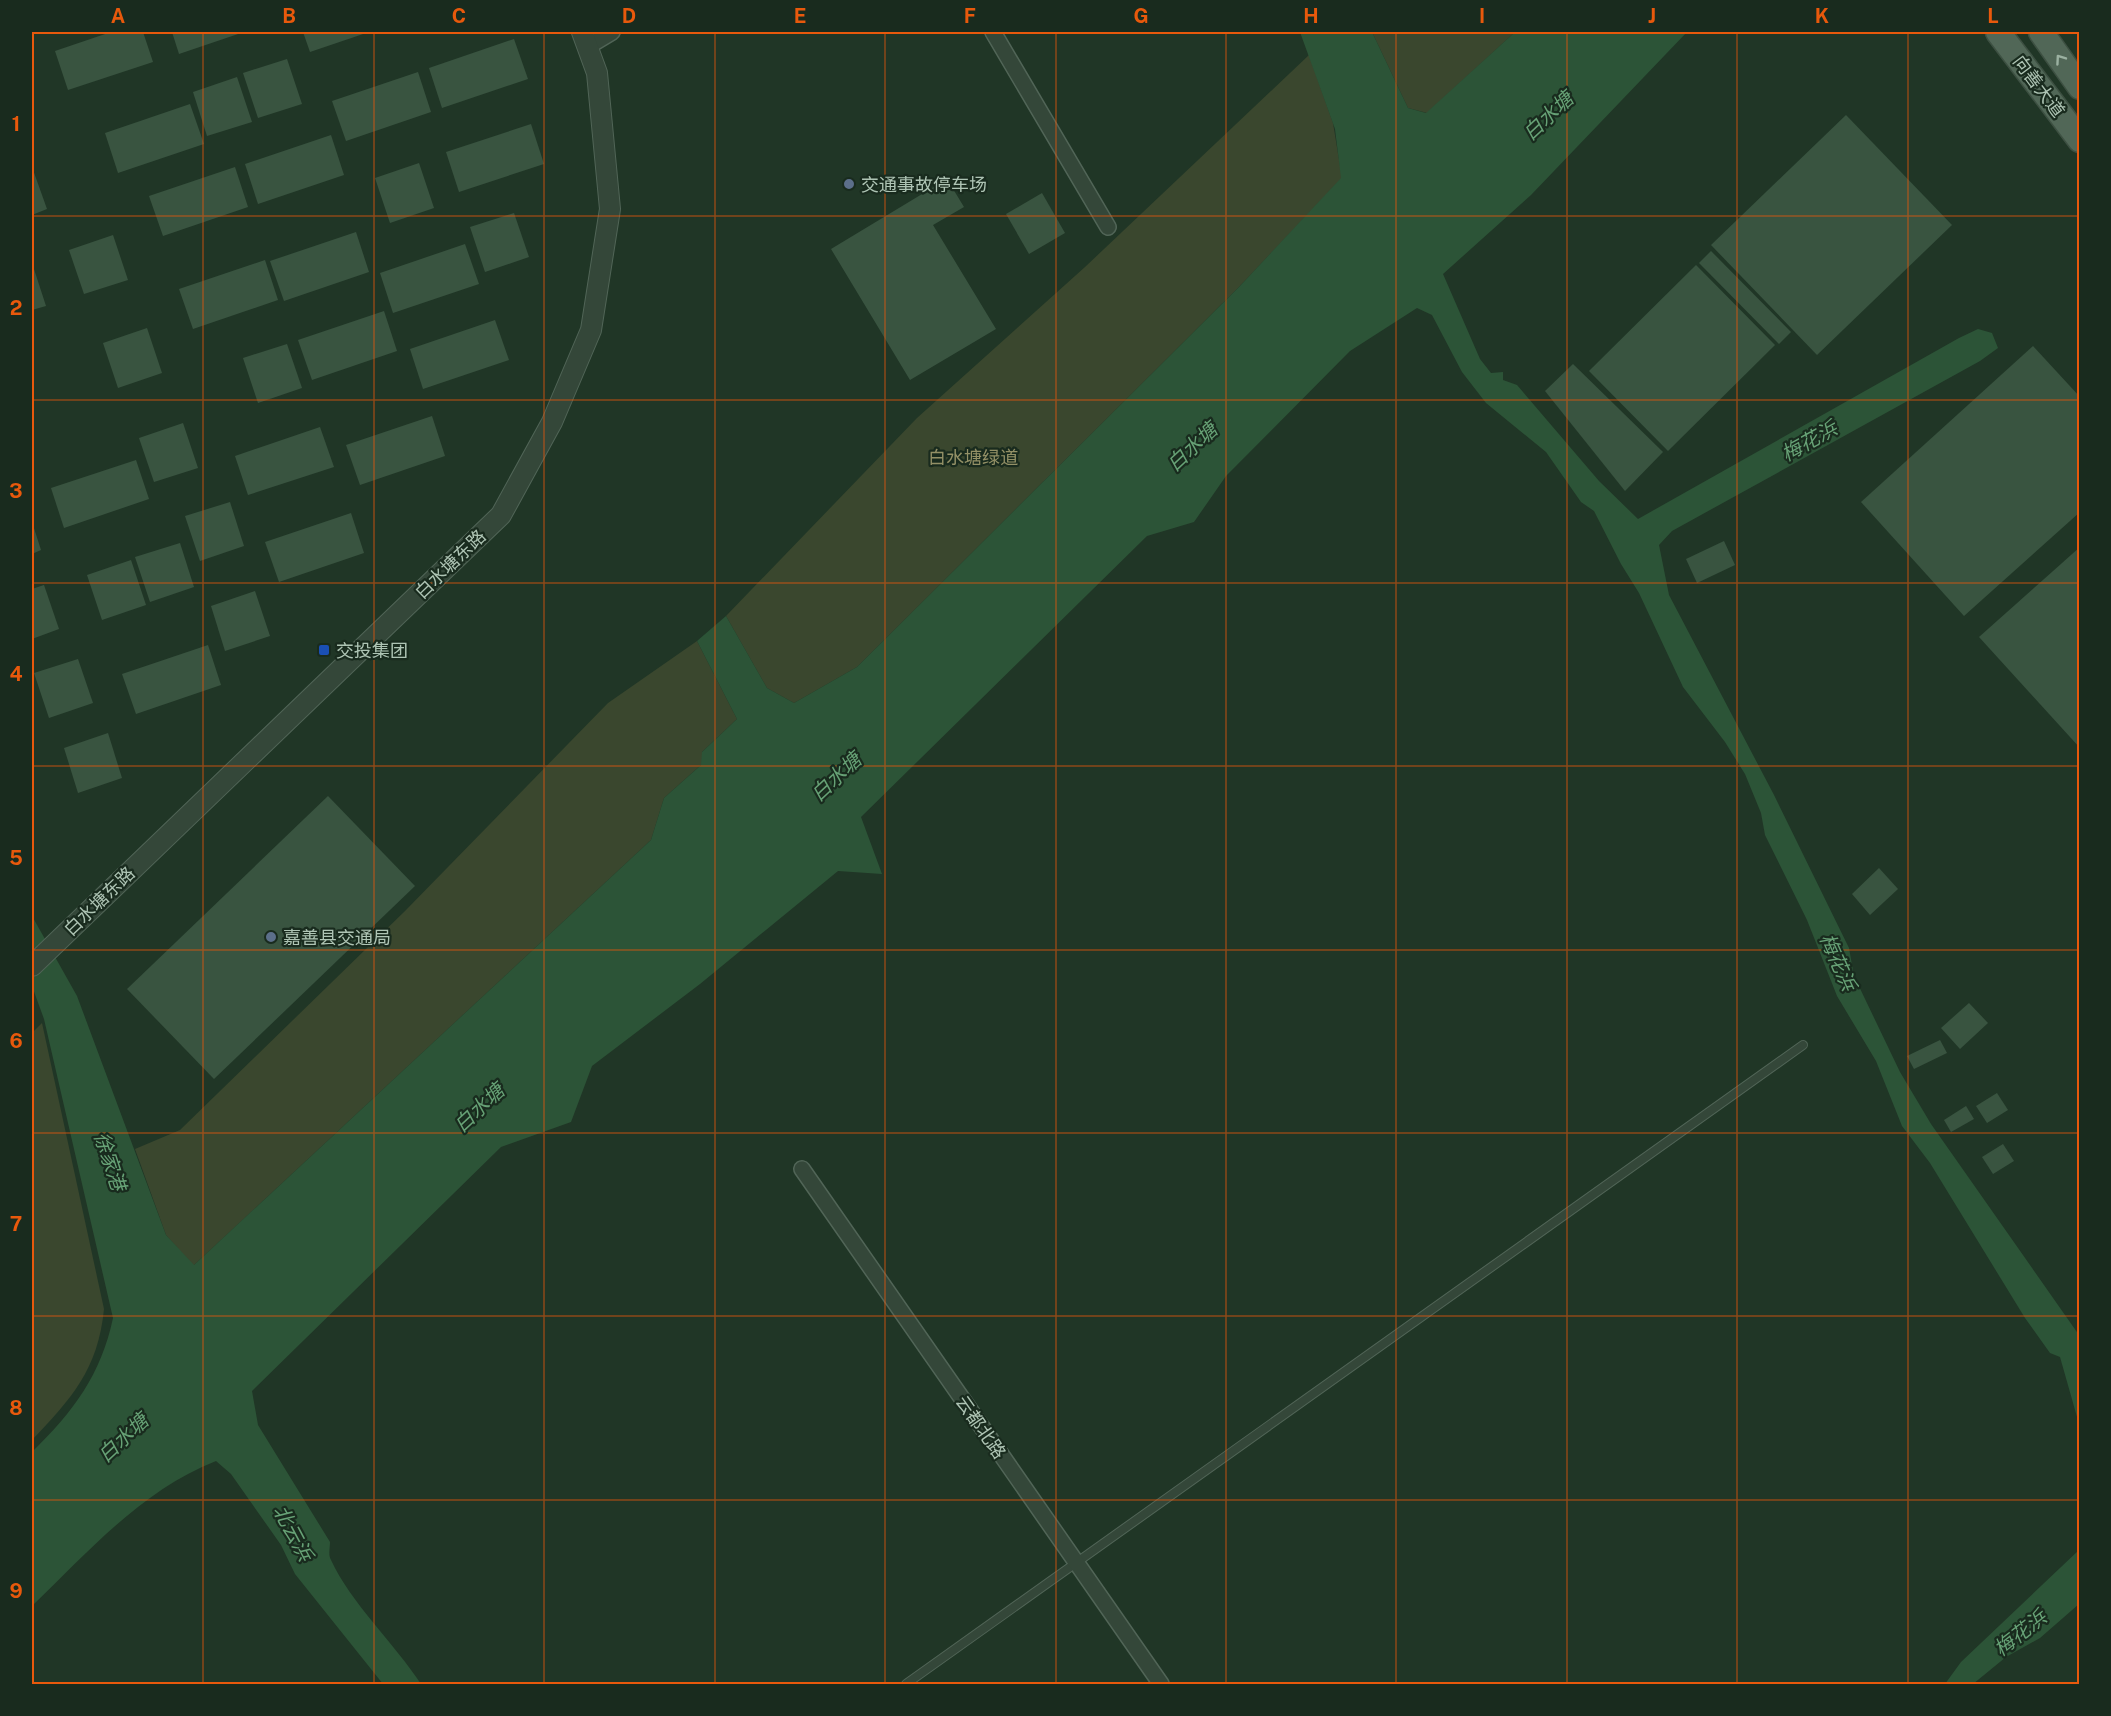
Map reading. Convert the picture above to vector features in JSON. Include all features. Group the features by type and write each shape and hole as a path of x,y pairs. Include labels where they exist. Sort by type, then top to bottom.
{"main road":[{"name":"向善大道","path":"1998,32 2079,140"},
{"name":"向善大道","path":"2041,32 2079,87"}],"street":[{"path":"585,39 612,32"},
{"path":"993,32 1108,227"},
{"name":"白水塘东路","path":"32,966 501,515 552,422 591,330 610,209 597,73 585,39"},
{"name":"云都北路","path":"802,1169 1161,1684"}],"lane":[{"path":"906,1684 1803,1045"}],"green space":[{"path":"1372,32 1515,32 1427,113 1408,108"},
{"name":"白水塘绿道","path":"1309,55 1333,123 1342,178 1239,287 857,667 794,703 767,688 726,616 917,418 1085,267"},
{"path":"697,641 737,719 702,752 702,764 664,798 651,840 193,1266 166,1235 135,1149 180,1130 405,911 608,703"},
{"path":"42,1023 104,1309 96,1349 81,1381 71,1396 32,1440 32,1033"}],"water":[{"path":"1300,32 1372,32 1408,108 1426,113 1515,32 1687,32 1531,195 1443,274 1480,359 1491,373 1503,372 1503,380 1517,385 1599,481 1638,519 1959,338 1978,329 1992,333 1998,348 1980,361 1672,531 1659,545 1669,595 1774,795 1849,948 1854,976 1900,1072 1931,1124 2079,1335 2079,1424 2060,1357 2050,1353 2025,1318 1930,1163 1902,1126 1876,1061 1837,996 1807,920 1765,835 1761,813 1745,774 1725,742 1683,687 1639,593 1621,564 1594,511 1581,502 1546,452 1486,403 1462,372 1432,315 1417,308 1350,351 1226,476 1194,522 1147,536 861,817 882,874 838,871 700,984 592,1066 571,1122 501,1147 252,1391 258,1425 330,1542 330,1558 339,1576 421,1684 383,1684 295,1574 281,1545 231,1474 216,1461 189,1473 140,1505 95,1544 32,1606 32,1452 72,1407 93,1375 108,1338 113,1318 44,1019 32,986 32,916 77,996 166,1235 194,1265 651,840 664,798 701,765 702,752 737,719 697,641 726,616 767,688 794,703 857,667 1239,287 1341,178 1335,129"},
{"name":"梅花浜","path":"2079,1550 2079,1604 2040,1638 2006,1657 1973,1684 1945,1684 1961,1662"}],"building":[{"path":"111,32 143,32 153,62 68,90 55,51"},
{"path":"172,32 244,32 179,54"},
{"path":"303,32 369,32 310,52"},
{"path":"514,39 528,79 442,108 429,68"},
{"path":"287,59 302,104 258,118 243,73"},
{"path":"418,72 431,112 346,141 332,101"},
{"path":"237,77 252,122 207,136 193,92"},
{"path":"190,104 204,144 118,173 105,133"},
{"path":"1846,115 1952,225 1817,355 1711,245"},
{"path":"531,124 544,164 459,192 446,152"},
{"path":"331,135 344,175 258,204 245,164"},
{"path":"419,163 434,208 390,223 375,178"},
{"path":"32,167 47,209 32,215"},
{"path":"235,167 248,207 163,236 149,196"},
{"path":"947,179 964,207 933,225 996,329 910,380 831,249"},
{"path":"1042,193 1065,233 1029,254 1006,214"},
{"path":"514,213 529,257 485,272 470,227"},
{"path":"356,232 369,272 284,301 270,261"},
{"path":"113,235 128,280 84,294 69,250"},
{"path":"465,244 479,284 393,313 380,273"},
{"path":"1711,251 1791,332 1779,344 1699,263"},
{"path":"265,260 278,300 193,329 179,289"},
{"path":"32,263 46,306 32,310"},
{"path":"1696,265 1775,345 1668,451 1589,371"},
{"path":"384,311 397,351 312,380 298,340"},
{"path":"495,320 509,360 423,389 410,349"},
{"path":"147,328 162,373 118,388 103,343"},
{"path":"287,344 302,388 258,403 243,358"},
{"path":"2033,346 2080,397 2080,512 1964,616 1861,502"},
{"path":"1573,364 1663,452 1625,491 1545,391"},
{"path":"432,416 445,456 360,485 346,445"},
{"path":"183,423 198,468 154,482 139,438"},
{"path":"320,427 334,467 248,495 235,456"},
{"path":"136,460 149,499 64,528 51,488"},
{"path":"230,502 244,546 200,561 185,516"},
{"path":"351,513 364,553 279,582 265,542"},
{"path":"32,522 41,550 32,554"},
{"path":"1724,541 1735,565 1697,583 1686,559"},
{"path":"180,543 194,587 150,602 135,557"},
{"path":"2080,547 2080,748 1979,637"},
{"path":"131,560 146,605 102,620 87,575"},
{"path":"44,585 59,629 32,639 32,589"},
{"path":"255,591 270,636 225,651 211,606"},
{"path":"208,645 221,685 136,714 122,674"},
{"path":"78,659 93,703 49,718 34,673"},
{"path":"108,733 122,778 78,793 64,748"},
{"name":"嘉善县交通局","path":"328,796 415,886 214,1079 127,989"},
{"path":"1879,868 1898,889 1870,915 1852,894"},
{"path":"1969,1003 1988,1023 1960,1049 1941,1028"},
{"path":"1940,1040 1947,1053 1914,1069 1907,1056"},
{"path":"1997,1093 2008,1110 1987,1123 1976,1106"},
{"path":"1966,1106 1974,1119 1951,1132 1944,1120"},
{"path":"2003,1144 2014,1161 1993,1174 1982,1157"}],"place":[{"name":"交通事故停车场","path":"849,184"},
{"name":"交投集团","path":"324,650"},
{"name":"嘉善县交通局","path":"271,937"}],"water label":[{"name":"白水塘","path":"1548,116"},
{"name":"白水塘","path":"1192,447"},
{"name":"白水塘","path":"836,777"},
{"name":"白水塘","path":"479,1108"},
{"name":"徐家港","path":"110,1161"},
{"name":"白水塘","path":"123,1438"},
{"name":"北云浜","path":"293,1533"}]}
